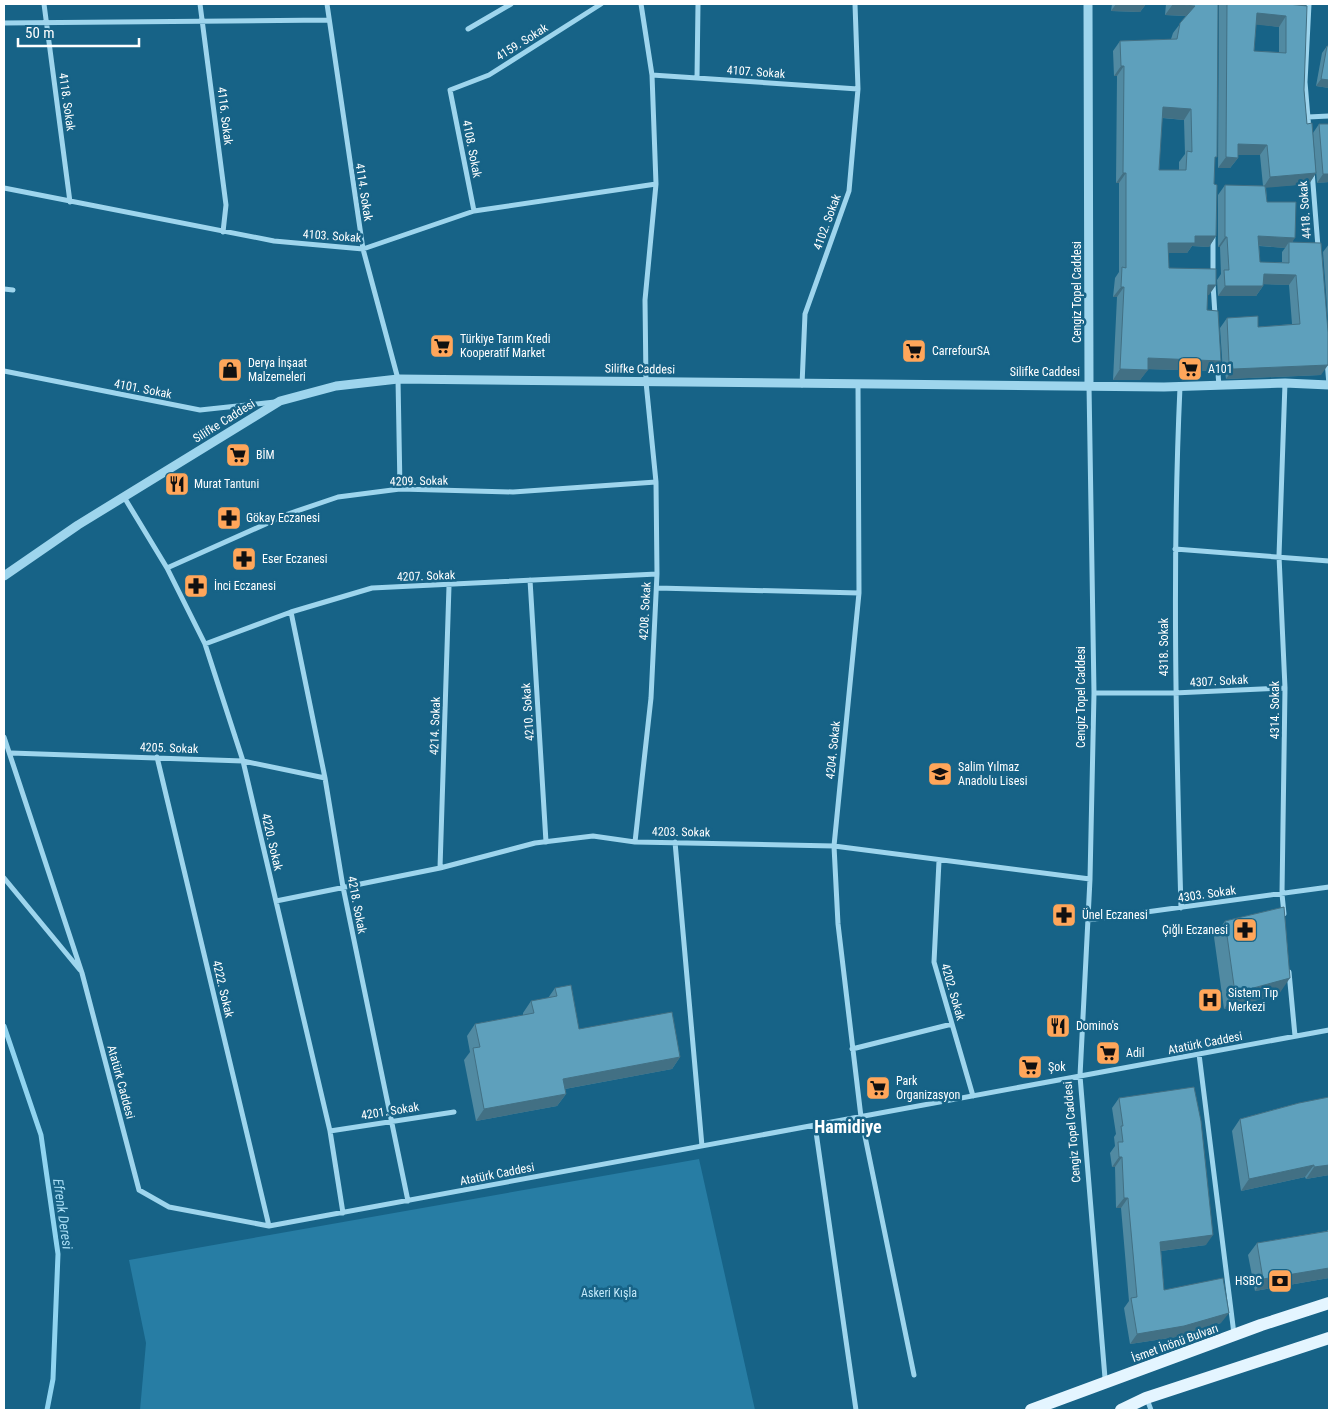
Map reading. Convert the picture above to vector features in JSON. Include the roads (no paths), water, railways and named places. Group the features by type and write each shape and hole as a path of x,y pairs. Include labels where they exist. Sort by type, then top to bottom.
{"main road":[{"name":"İsmet İnönü Bulvarı","path":"1031,1410 1262,1325 1329,1303"},
{"path":"1121,1410 1149,1404 1329,1338"}],"street":[{"name":"4118. Sokak","path":"44,4 70,202"},
{"name":"4116. Sokak","path":"200,4 226,204 223,232"},
{"name":"4114. Sokak","path":"327,4 363,249 398,379 400,489"},
{"path":"468,29 511,4"},
{"name":"4159. Sokak","path":"450,90 489,74 601,4"},
{"name":"4208. Sokak","path":"635,842 651,698 657,588 656,482 646,382 646,300 656,184 652,75 641,4"},
{"path":"697,78 698,4"},
{"name":"4102. Sokak","path":"802,384 805,314 849,191 858,89 855,4"},
{"name":"Cengiz Topel Caddesi","path":"1088,4 1094,693 1090,879 1080,1076 1105,1378 1099,1386"},
{"path":"1309,4 1305,82 1310,137"},
{"path":"4,23 328,20"},
{"name":"4107. Sokak","path":"652,75 858,89"},
{"name":"4108. Sokak","path":"450,90 474,211"},
{"path":"1308,117 1329,116"},
{"name":"4418. Sokak","path":"1312,166 1319,256"},
{"name":"4103. Sokak","path":"4,188 274,241 363,249 474,211 656,184"},
{"path":"1213,230 1215,327"},
{"path":"4,289 13,290"},
{"path":"1327,355 1329,385"},
{"path":"1217,356 1218,386"},
{"name":"4101. Sokak","path":"4,371 200,410 280,401"},
{"name":"Silifke Caddesi","path":"4,576 124,497 280,401 336,386 398,379 1180,387 1285,383 1329,385"},
{"name":"4314. Sokak","path":"1284,922 1282,894 1286,688 1279,556 1285,383"},
{"name":"4204. Sokak","path":"858,384 858,593 834,846 838,924 861,1117 914,1375"},
{"name":"4318. Sokak","path":"1180,387 1174,549 1174,693 1181,908"},
{"name":"4209. Sokak","path":"167,568 288,514 338,497 400,489 513,492 656,482"},
{"name":"4220. Sokak","path":"124,497 167,568 205,644 243,761 330,1131 343,1212"},
{"path":"1174,549 1329,561"},
{"name":"4207. Sokak","path":"205,644 291,612 372,588 449,586 657,574"},
{"name":"4210. Sokak","path":"530,580 546,842"},
{"name":"4214. Sokak","path":"440,868 449,586"},
{"path":"657,588 858,593"},
{"name":"4218. Sokak","path":"291,612 325,778 343,887 408,1201"},
{"name":"4307. Sokak","path":"1094,693 1174,693 1286,688"},
{"name":"Atatürk Caddesi","path":"4,737 11,753 82,973 139,1190 169,1207 269,1226 1329,1030"},
{"name":"4205. Sokak","path":"11,753 243,761 325,778"},
{"name":"4222. Sokak","path":"157,757 269,1226"},
{"name":"4203. Sokak","path":"276,901 440,868 546,842 593,836 635,842 834,846 1090,879"},
{"path":"675,842 702,1146"},
{"name":"4202. Sokak","path":"939,861 934,962 973,1096"},
{"path":"4,878 82,973"},
{"name":"4303. Sokak","path":"1088,920 1329,887"},
{"path":"1288,960 1295,1036"},
{"path":"852,1049 952,1024"},
{"path":"1199,1054 1235,1336"},
{"name":"4201. Sokak","path":"330,1131 454,1112"},
{"path":"815,1125 856,1410"}],"waterway":[{"name":"Efrenk Deresi","path":"4,1026 41,1135 58,1254 53,1379 47,1410"}],"place":[{"name":"Türkiye Tarım Kredi Kooperatif Market","path":"442,346"},
{"name":"CarrefourSA","path":"914,351"},
{"name":"A101","path":"1190,369"},
{"name":"Derya İnşaat Malzemeleri","path":"230,370"},
{"name":"BİM","path":"238,455"},
{"name":"Murat Tantuni","path":"177,484"},
{"name":"Gökay Eczanesi","path":"229,518"},
{"name":"Eser Eczanesi","path":"244,559"},
{"name":"İnci Eczanesi","path":"196,586"},
{"name":"Salim Yılmaz Anadolu Lisesi","path":"940,774"},
{"name":"Ünel Eczanesi","path":"1064,915"},
{"name":"Çığlı Eczanesi","path":"1245,930"},
{"name":"Sistem Tıp Merkezi","path":"1210,1000"},
{"name":"Domino's","path":"1058,1026"},
{"name":"Adil","path":"1108,1053"},
{"name":"Şok","path":"1030,1067"},
{"name":"Park Organizasyon","path":"878,1088"},
{"name":"HSBC","path":"1280,1281"}],"district":[{"name":"Hamidiye","path":"848,1126"}],"park label":[{"name":"Askeri Kışla","path":"609,1293"}]}
